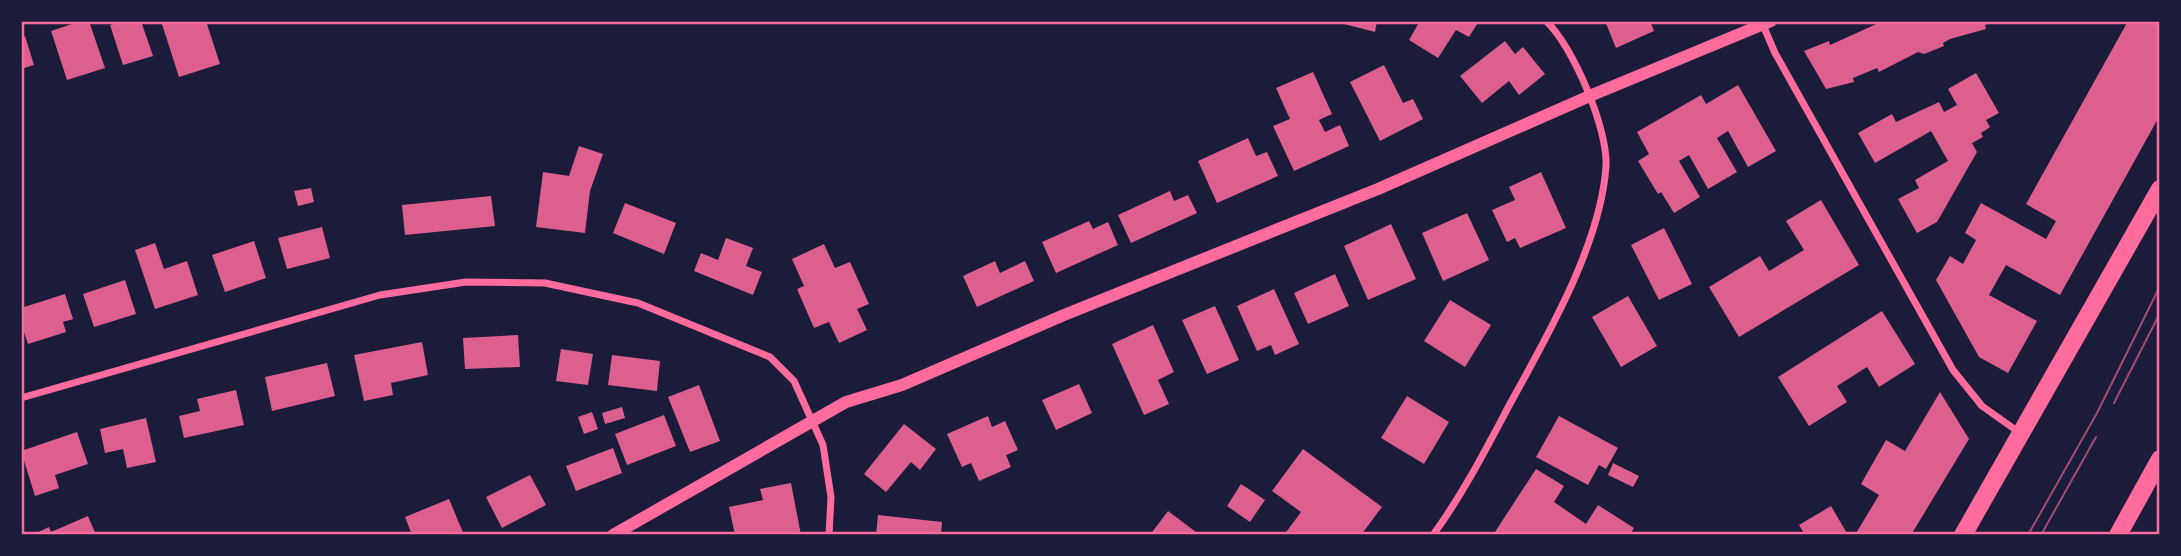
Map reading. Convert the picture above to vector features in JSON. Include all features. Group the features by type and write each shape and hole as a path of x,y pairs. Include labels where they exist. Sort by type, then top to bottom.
{"main road":[{"path":"1963,535 2160,188"},
{"path":"2118,535 2160,459"}],"street":[{"path":"1433,535 1494,435 1555,320 1599,208 1606,164 1591,95 1546,21"},
{"path":"613,535 846,402 902,385 1064,315 1378,189 1591,95 1767,23 1775,53 1953,370 1982,406 2020,433"},
{"path":"21,398 380,295 466,282 545,283 638,303 770,357 794,381 823,445 831,497 830,535"}],"building":[{"path":"89,21 105,68 67,80 51,31"},
{"path":"124,21 141,21 153,56 123,65 110,25"},
{"path":"161,21 206,21 220,64 179,77"},
{"path":"1345,21 1377,21 1375,32 1344,24"},
{"path":"1420,21 1479,21 1469,37 1456,30 1438,58 1409,40"},
{"path":"1605,21 1650,21 1654,31 1616,48"},
{"path":"1883,21 1996,21 1985,25 1986,29 1950,39 1943,43 1944,46 1924,54 1918,52 1879,72 1877,68 1853,78 1854,82 1826,89 1804,51 1829,41 1830,45"},
{"path":"2128,21 2145,21 2152,24 2154,21 2160,21 2160,115 2060,295 2006,265 1989,295 2037,321 2008,373 1979,357 1936,280 1950,256 1963,264 1976,240 1965,233 1981,203 2046,239 2056,221 2026,204"},
{"path":"25,36 34,65 21,69 21,37"},
{"path":"1505,41 1515,54 1523,47 1545,74 1519,95 1509,81 1482,103 1460,76"},
{"path":"1384,65 1403,103 1413,99 1423,119 1380,141 1350,82"},
{"path":"1313,72 1332,114 1319,120 1325,132 1340,125 1349,146 1294,171 1273,126 1290,119 1276,88"},
{"path":"1976,73 1999,113 1986,120 1990,127 1981,133 1983,137 1972,143 1977,152 1937,222 1917,233 1898,199 1919,188 1915,180 1948,161 1931,131 1875,163 1858,133 1892,114 1896,122 1939,102 1944,112 1957,105 1948,89"},
{"path":"1738,85 1776,151 1748,167 1728,131 1717,138 1737,172 1708,189 1689,155 1679,161 1700,197 1674,213 1661,192 1658,194 1638,161 1649,154 1637,132 1701,95 1706,104"},
{"path":"1248,138 1256,156 1267,152 1278,176 1217,203 1198,161"},
{"path":"579,146 603,154 590,191 585,233 536,227 543,172 569,176"},
{"path":"1541,172 1566,228 1520,248 1515,238 1507,242 1492,210 1515,200 1509,187"},
{"path":"311,188 314,202 298,206 294,191"},
{"path":"1170,191 1174,201 1188,195 1197,213 1131,243 1118,215"},
{"path":"491,196 495,226 405,235 402,205"},
{"path":"1821,200 1859,265 1739,337 1709,287 1760,256 1769,271 1804,250 1786,221"},
{"path":"625,203 676,223 664,254 613,233"},
{"path":"1467,213 1489,260 1443,281 1422,233"},
{"path":"1089,221 1093,229 1108,222 1118,245 1056,273 1042,242"},
{"path":"1391,224 1416,279 1368,300 1344,246"},
{"path":"322,227 330,258 287,269 278,238"},
{"path":"1664,228 1692,284 1659,300 1631,245"},
{"path":"726,238 753,248 746,266 762,272 753,295 694,271 701,253 718,260"},
{"path":"254,241 266,278 225,292 212,255"},
{"path":"155,243 164,269 187,261 198,295 155,309 135,250"},
{"path":"824,244 835,268 850,262 869,304 857,309 867,330 839,343 829,322 814,328 797,289 804,286 792,259"},
{"path":"995,261 1000,273 1025,261 1034,281 977,307 963,276"},
{"path":"1335,274 1349,306 1308,324 1294,293"},
{"path":"125,280 136,314 94,327 83,294"},
{"path":"1274,289 1299,344 1275,355 1271,345 1257,351 1237,306"},
{"path":"65,294 73,319 63,322 66,332 28,344 21,323 21,308"},
{"path":"1628,296 1657,346 1621,367 1592,317"},
{"path":"1450,300 1491,325 1465,367 1424,341"},
{"path":"1215,306 1239,360 1207,374 1182,320"},
{"path":"1882,311 1915,364 1879,387 1867,367 1837,386 1847,402 1809,426 1778,377"},
{"path":"1153,325 1174,372 1158,380 1169,404 1144,415 1112,344"},
{"path":"518,335 520,367 465,369 463,338"},
{"path":"422,342 428,375 391,383 393,395 364,401 354,355"},
{"path":"561,349 593,354 588,385 556,381"},
{"path":"612,355 660,361 657,391 608,385"},
{"path":"327,363 335,396 272,411 265,377"},
{"path":"1079,384 1092,413 1056,430 1042,400"},
{"path":"699,385 720,441 690,452 668,397"},
{"path":"236,390 244,425 184,438 179,416 200,411 197,399"},
{"path":"1940,392 1969,439 1911,535 1855,535 1879,495 1861,484 1886,440 1905,451"},
{"path":"1407,396 1449,422 1424,464 1381,438"},
{"path":"622,407 625,418 605,424 602,413"},
{"path":"592,412 598,429 584,434 578,417"},
{"path":"664,415 676,446 627,465 615,434"},
{"path":"988,416 992,427 1005,421 1018,450 1006,455 1011,467 979,481 971,463 962,467 947,434"},
{"path":"1559,416 1618,448 1606,469 1599,465 1588,485 1536,457"},
{"path":"146,418 156,462 127,468 123,449 105,453 100,429"},
{"path":"904,424 936,449 920,470 911,462 886,492 864,474"},
{"path":"77,432 88,464 55,475 59,488 35,496 21,451"},
{"path":"613,448 622,473 576,491 566,466"},
{"path":"1303,449 1382,507 1361,535 1284,535 1301,512 1272,491"},
{"path":"1613,463 1639,476 1633,487 1608,475"},
{"path":"1536,469 1564,486 1554,502 1586,524 1598,505 1634,528 1630,535 1493,535"},
{"path":"530,475 546,505 502,528 486,497"},
{"path":"791,483 801,535 735,535 729,507 763,500 760,489"},
{"path":"1241,484 1265,500 1250,522 1227,506"},
{"path":"449,499 464,535 412,535 405,517"},
{"path":"1831,506 1848,535 1805,535 1799,525"},
{"path":"1168,511 1200,535 1150,535"},
{"path":"878,515 942,522 941,535 876,535"},
{"path":"88,516 96,535 32,535 49,527 51,532"}],"tram line":[{"path":"2028,535 2097,413 2160,286"},
{"path":"2114,403 2160,313"},
{"path":"2041,535 2096,437"}]}
